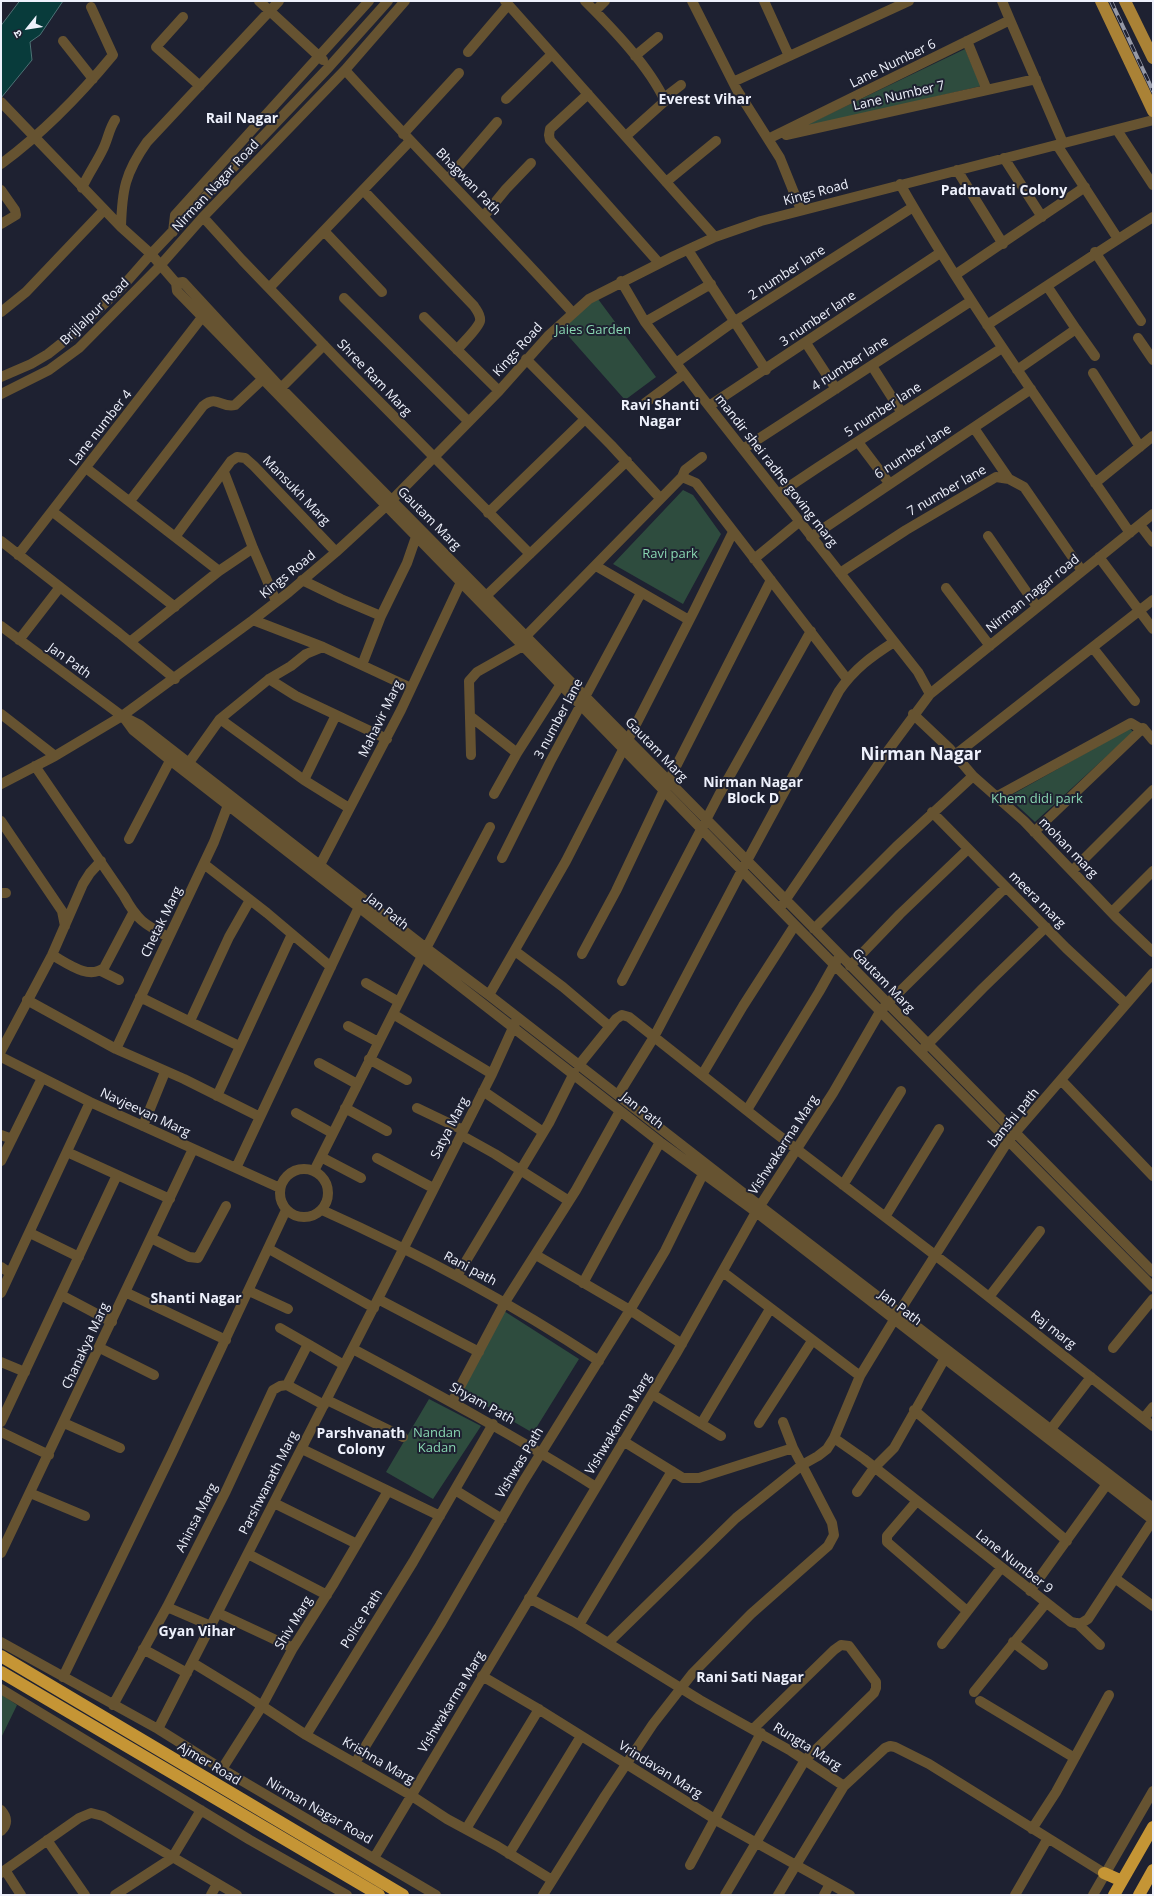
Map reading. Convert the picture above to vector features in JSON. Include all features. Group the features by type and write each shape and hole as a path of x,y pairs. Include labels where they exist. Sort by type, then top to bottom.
{"highway":[{"name":"Ajmer Road","path":"1,1656 403,1895"},
{"name":"Ajmer Road","path":"1,1672 379,1895"},
{"path":"1114,1895 1153,1827"},
{"path":"1139,1895 1153,1870"},
{"path":"1104,1873 1122,1881"}],"main road":[{"path":"1101,1 1153,111"},
{"path":"1125,1 1153,58"}],"street":[{"name":"Bhagwan Path","path":"259,1 329,67 342,73 484,216 572,312"},
{"path":"121,228 122,200 127,176 135,159 147,142 279,1"},
{"path":"173,232 175,215 370,1"},
{"name":"Nirman Nagar Road","path":"151,254 329,67 388,1"},
{"name":"Nirman Nagar Road","path":"161,265 203,217 342,73 405,1"},
{"path":"585,1 635,56 658,86 665,101 626,136"},
{"path":"595,11 606,1"},
{"path":"692,1 733,82 780,158 801,210"},
{"path":"764,1 789,56"},
{"path":"733,82 909,1"},
{"path":"1002,1 1036,79 1060,144 1118,239"},
{"path":"468,52 506,3 715,237"},
{"path":"1,164 34,138 93,79 113,55 91,7"},
{"path":"183,16 156,47 200,86"},
{"name":"Lane Number 6","path":"768,139 1010,20"},
{"path":"635,56 658,37"},
{"path":"63,42 93,79"},
{"path":"967,42 987,90"},
{"path":"506,99 552,54"},
{"path":"270,287 363,190 459,73"},
{"name":"Lane Number 7","path":"768,139 1036,79"},
{"path":"664,98 681,85"},
{"path":"588,94 550,129 550,140 659,263"},
{"path":"3,103 34,138 121,228 151,254 176,283 177,291 266,376 389,503 416,537 561,684 584,701"},
{"path":"274,106 283,114"},
{"path":"82,188 90,169 103,148 115,120"},
{"name":"Kings Road","path":"2,782 55,756 122,716 175,679 254,620 336,552 389,503 499,391 526,359 572,312 589,299 621,281 715,237 761,220 1153,120"},
{"path":"448,179 497,122"},
{"path":"1117,130 1153,185"},
{"path":"251,132 260,139"},
{"path":"666,182 716,141"},
{"path":"1004,158 1042,217"},
{"path":"484,216 506,189 531,163"},
{"path":"956,170 1003,244"},
{"path":"212,175 220,182"},
{"path":"900,184 940,253 971,301 1130,533"},
{"path":"955,276 1085,187"},
{"path":"1,190 15,210 16,215 1,224"},
{"path":"363,190 474,306 479,314 480,322 457,350"},
{"name":"2 number lane","path":"676,363 736,321 913,207"},
{"path":"1,312 26,292 104,210"},
{"name":"Shree Ram Marg","path":"203,217 242,260 270,287 434,458 530,554"},
{"path":"987,325 1095,252 1153,217"},
{"path":"324,231 382,292"},
{"path":"688,250 736,321 766,370"},
{"path":"1095,252 1141,321"},
{"name":"3 number lane","path":"709,406 766,370 940,253"},
{"name":"Brijlalpur Road","path":"1,377 31,364 48,354 72,335 122,287 151,254"},
{"name":"Brijlalpur Road","path":"1,394 49,370 79,348 161,265"},
{"name":"mandir shei radhe goving marg","path":"621,281 645,322 799,522 918,672 930,694"},
{"name":"Gautam Marg","path":"176,283 183,282 266,376 281,388 389,503 526,636 584,701 666,786 783,904 814,929 837,960 850,966 884,1007 1012,1137 1153,1272"},
{"path":"645,322 711,284"},
{"path":"1046,286 1095,356"},
{"path":"344,298 468,421"},
{"name":"4 number lane","path":"743,450 971,301"},
{"name":"Lane number 4","path":"18,555 202,316"},
{"path":"424,317 499,391"},
{"path":"1017,370 1076,329"},
{"path":"1138,338 1153,360"},
{"path":"806,343 836,389"},
{"path":"281,388 324,344"},
{"name":"5 number lane","path":"778,494 1002,348"},
{"path":"526,359 627,461 660,498"},
{"path":"872,366 902,413"},
{"path":"1093,372 1140,447"},
{"path":"645,403 684,374"},
{"path":"130,501 203,406 208,402 215,400 230,406 235,405 266,376"},
{"name":"6 number lane","path":"811,536 1030,389"},
{"path":"488,513 585,419"},
{"path":"974,428 1009,479 1024,487 1082,571"},
{"path":"1095,483 1153,436"},
{"path":"858,442 889,483"},
{"name":"Mansukh Marg","path":"175,536 231,461 237,457 245,458 336,552"},
{"path":"526,636 682,477 685,470 702,457"},
{"path":"486,596 627,461"},
{"path":"86,468 219,571"},
{"path":"224,472 253,548 276,601"},
{"path":"682,477 696,483 847,679"},
{"name":"7 number lane","path":"840,574 906,530 996,477 1009,479"},
{"path":"52,512 175,607"},
{"name":"Nirman nagar road","path":"930,694 1153,514"},
{"path":"754,559 799,522"},
{"path":"1140,525 1153,542"},
{"path":"489,995 566,861 733,532"},
{"path":"988,536 1037,607"},
{"path":"362,665 381,616 407,563 416,537"},
{"path":"1,541 175,679"},
{"path":"130,642 219,571 253,548"},
{"path":"1099,557 1153,628"},
{"path":"596,566 689,620"},
{"path":"302,580 381,616"},
{"path":"582,954 616,891 666,786 771,580"},
{"name":"Mahavir Marg","path":"320,865 348,808 360,791 387,739 461,582"},
{"path":"19,640 60,587"},
{"path":"946,588 990,646"},
{"name":"3 number lane","path":"502,858 550,762 641,593"},
{"path":"955,755 1153,600"},
{"path":"254,620 323,647 411,688"},
{"name":"Jan Path","path":"1,626 122,716 134,730 172,757 228,805 358,907 489,995 516,1022"},
{"path":"622,981 719,795 811,631"},
{"path":"618,1095 654,1037 744,865 824,718 847,679 871,656 894,642"},
{"path":"472,755 468,684 473,674 523,646"},
{"path":"188,764 220,719 269,679 291,666 306,654 323,647"},
{"path":"1093,648 1135,701"},
{"path":"269,679 296,696 387,739"},
{"path":"494,794 517,753 561,684"},
{"path":"930,694 914,714 783,904 795,925 837,960 884,1007 1006,887"},
{"path":"1,714 55,756"},
{"name":"mohan marg","path":"914,714 955,755 972,776 1034,832 1153,952"},
{"path":"304,780 336,715"},
{"path":"470,716 517,753"},
{"path":"220,719 304,780 348,808"},
{"path":"996,797 1131,723 1142,729 1143,728 1153,740"},
{"path":"1034,832 1142,729"},
{"path":"129,839 172,757"},
{"name":"Jan Path","path":"172,757 188,764 320,865 424,952 576,1069 620,1111 660,1142 703,1174 758,1210"},
{"path":"35,766 101,861 133,912 147,926 168,937"},
{"path":"814,929 932,812 972,776"},
{"path":"1072,871 1153,790"},
{"name":"Chetak Marg","path":"116,1049 204,864 228,805"},
{"name":"meera marg","path":"932,812 1046,927 1126,1004"},
{"path":"1,821 62,910 65,926"},
{"path":"314,1171 369,1059 490,827"},
{"path":"850,966 900,914 968,849"},
{"path":"1,1051 52,955 83,884 101,861"},
{"path":"204,864 331,967"},
{"path":"1112,912 1153,871"},
{"path":"190,1021 229,937 250,900"},
{"path":"236,1168 358,907"},
{"path":"52,955 88,973 98,973 104,968 133,912"},
{"path":"702,1075 743,1006 795,925"},
{"path":"924,1048 1046,927"},
{"path":"217,1096 292,934"},
{"path":"457,1276 544,1132 576,1069 609,1026 563,987 515,952"},
{"path":"747,1110 816,998 837,960"},
{"path":"101,970 119,980"},
{"name":"banshi path","path":"608,1643 736,1518 802,1465 822,1453 834,1438 860,1376 1012,1137 1153,973"},
{"path":"366,983 399,1002"},
{"path":"140,997 239,1046"},
{"path":"27,1000 116,1049 260,1117"},
{"name":"Vishwakarma Marg","path":"374,1858 682,1344 758,1210 798,1150 884,1007"},
{"path":"393,1014 492,1074"},
{"name":"Raj marg","path":"609,1026 622,1015 629,1017 1153,1426"},
{"name":"Satya Marg","path":"403,1249 492,1074 516,1022"},
{"path":"348,1026 378,1042"},
{"name":"Navjeevan Marg","path":"1,1057 90,1102 280,1188"},
{"path":"369,1059 407,1080"},
{"path":"319,1064 357,1084"},
{"name":"Jan Path","path":"576,1069 618,1095 758,1210 1153,1508"},
{"path":"143,1126 165,1072"},
{"path":"1,1161 42,1078"},
{"path":"1061,1080 1153,1176"},
{"path":"483,1091 544,1132"},
{"path":"843,1185 901,1091"},
{"path":"1,1293 90,1102"},
{"path":"345,1108 387,1131"},
{"path":"417,1108 462,1133 569,1201"},
{"path":"452,1402 505,1302 569,1201 620,1111"},
{"path":"296,1113 332,1133"},
{"path":"885,1217 940,1129"},
{"path":"1,1135 12,1139"},
{"path":"1012,1137 1153,1287"},
{"path":"582,1283 660,1142"},
{"name":"Chanakya Marg","path":"1,1553 194,1149"},
{"path":"67,1152 170,1199"},
{"path":"321,1156 361,1178"},
{"path":"377,1158 433,1188"},
{"path":"300,1169 314,1171 324,1179 328,1191 326,1204 317,1214 305,1218 298,1217 286,1210 282,1204 280,1188 287,1176 293,1172 300,1169"},
{"name":"Vishwas Path","path":"355,1763 440,1625 541,1452 599,1361 665,1251 703,1174"},
{"path":"1,1422 116,1175"},
{"path":"151,1238 189,1257 198,1258 226,1206"},
{"path":"63,1677 226,1340 286,1210"},
{"name":"Rani path","path":"322,1210 366,1229 505,1302 539,1321 599,1361"},
{"path":"989,1297 1040,1230"},
{"path":"30,1233 79,1256"},
{"path":"269,1249 376,1303 479,1352"},
{"name":"Parshwanath Marg","path":"158,1729 403,1249"},
{"path":"536,1255 630,1310 682,1344"},
{"path":"1,1267 10,1273"},
{"path":"723,1272 860,1376"},
{"path":"249,1291 288,1309"},
{"path":"125,1292 226,1340"},
{"path":"61,1294 112,1322"},
{"path":"1113,1348 1153,1299"},
{"path":"701,1424 770,1309"},
{"name":"Jan Path","path":"897,1316 945,1358 1153,1520"},
{"path":"280,1328 344,1365"},
{"path":"759,1423 812,1341"},
{"path":"308,1344 286,1385 403,1437"},
{"path":"100,1348 154,1375"},
{"name":"Shyam Path","path":"353,1348 493,1424 596,1487"},
{"path":"857,1492 874,1468 894,1448 914,1410 945,1358"},
{"path":"1,1362 24,1372"},
{"path":"1050,1429 1091,1377"},
{"name":"Ahinsa Marg","path":"113,1705 167,1607 226,1491 273,1390 280,1386 286,1385"},
{"path":"652,1394 721,1436"},
{"path":"1144,1418 1153,1407"},
{"path":"914,1410 1067,1541"},
{"path":"543,1895 626,1763 653,1724 692,1674 751,1614 828,1546 834,1535 832,1523 793,1448 783,1422"},
{"path":"64,1423 120,1448"},
{"name":"Police Path","path":"306,1735 327,1704 440,1516 493,1424"},
{"path":"1,1432 49,1455"},
{"name":"Lane Number 9","path":"834,1438 1030,1591 1071,1622 1077,1623 1100,1645"},
{"path":"623,1441 683,1478 699,1478 793,1448"},
{"path":"302,1449 440,1516"},
{"path":"579,1625 672,1471"},
{"path":"1030,1591 1107,1484"},
{"path":"455,1490 502,1519"},
{"name":"Shiv Marg","path":"222,1769 262,1706 293,1648 327,1595 388,1491"},
{"path":"30,1493 85,1516"},
{"path":"916,1502 887,1536 887,1542 967,1611"},
{"path":"274,1503 357,1544"},
{"path":"1077,1623 1080,1624 1088,1619 1116,1579 1153,1520"},
{"path":"248,1554 327,1595"},
{"path":"942,1644 1001,1568"},
{"path":"1116,1579 1153,1606"},
{"name":"Rungta Marg","path":"529,1598 546,1605 681,1688 757,1731 844,1786 885,1748 890,1746 895,1747 929,1764 1104,1873"},
{"path":"974,1692 1046,1603"},
{"path":"167,1607 211,1626"},
{"path":"218,1613 293,1648"},
{"name":"Nirman Nagar Road","path":"1,1642 158,1729 222,1769 436,1895"},
{"path":"1013,1642 1043,1665"},
{"path":"690,1865 757,1731 834,1650 842,1645 849,1646 873,1677 876,1688 874,1693 804,1760 725,1895"},
{"path":"143,1650 187,1673"},
{"name":"Krishna Marg","path":"192,1663 306,1735 412,1796 447,1819 552,1880"},
{"name":"Vrindavan Marg","path":"482,1676 626,1763 714,1819 850,1895"},
{"path":"1,1689 201,1810 347,1895"},
{"path":"1032,1829 1056,1792 1073,1757 1108,1695"},
{"path":"980,1701 1073,1757"},
{"path":"466,1829 539,1710"},
{"path":"509,1854 581,1736"},
{"path":"778,1895 844,1786"},
{"path":"1093,1895 1104,1873 1153,1791"},
{"path":"1,1810 7,1819 6,1826 1,1831"},
{"path":"115,1895 172,1858 201,1810"},
{"path":"21,1895 3,1872 79,1818 91,1813 103,1816 236,1895"},
{"path":"1015,1895 1048,1838"},
{"path":"47,1840 85,1895"},
{"path":"210,1895 217,1884"},
{"path":"824,1895 830,1884"}],"green space":[{"path":"965,49 981,86 796,130"},
{"name":"Jaies Garden","path":"598,299 656,377 625,400 556,322"},
{"name":"Ravi park","path":"683,490 693,495 721,534 683,604 613,564"},
{"name":"Khem didi park","path":"1130,728 1133,732 1035,822 1008,797"},
{"path":"504,1311 579,1359 533,1433 461,1391"},
{"name":"Nandan Kadan","path":"429,1399 481,1426 433,1499 386,1472"},
{"path":"1,1694 17,1705 1,1738"}],"shaded area":[{"path":"20,1 63,1 40,35 30,42 32,60 1,98 1,26"}],"railway":[{"path":"1111,1 1153,91"}],"district":[{"name":"Everest Vihar","path":"705,100"},
{"name":"Rail Nagar","path":"242,119"},
{"name":"Padmavati Colony","path":"1004,191"},
{"name":"Ravi Shanti Nagar","path":"660,414"},
{"name":"Nirman Nagar","path":"921,755"},
{"name":"Nirman Nagar Block D","path":"753,792"},
{"name":"Shanti Nagar","path":"196,1299"},
{"name":"Parshvanath Colony","path":"361,1442"},
{"name":"Gyan Vihar","path":"197,1632"},
{"name":"Rani Sati Nagar","path":"750,1678"}]}
